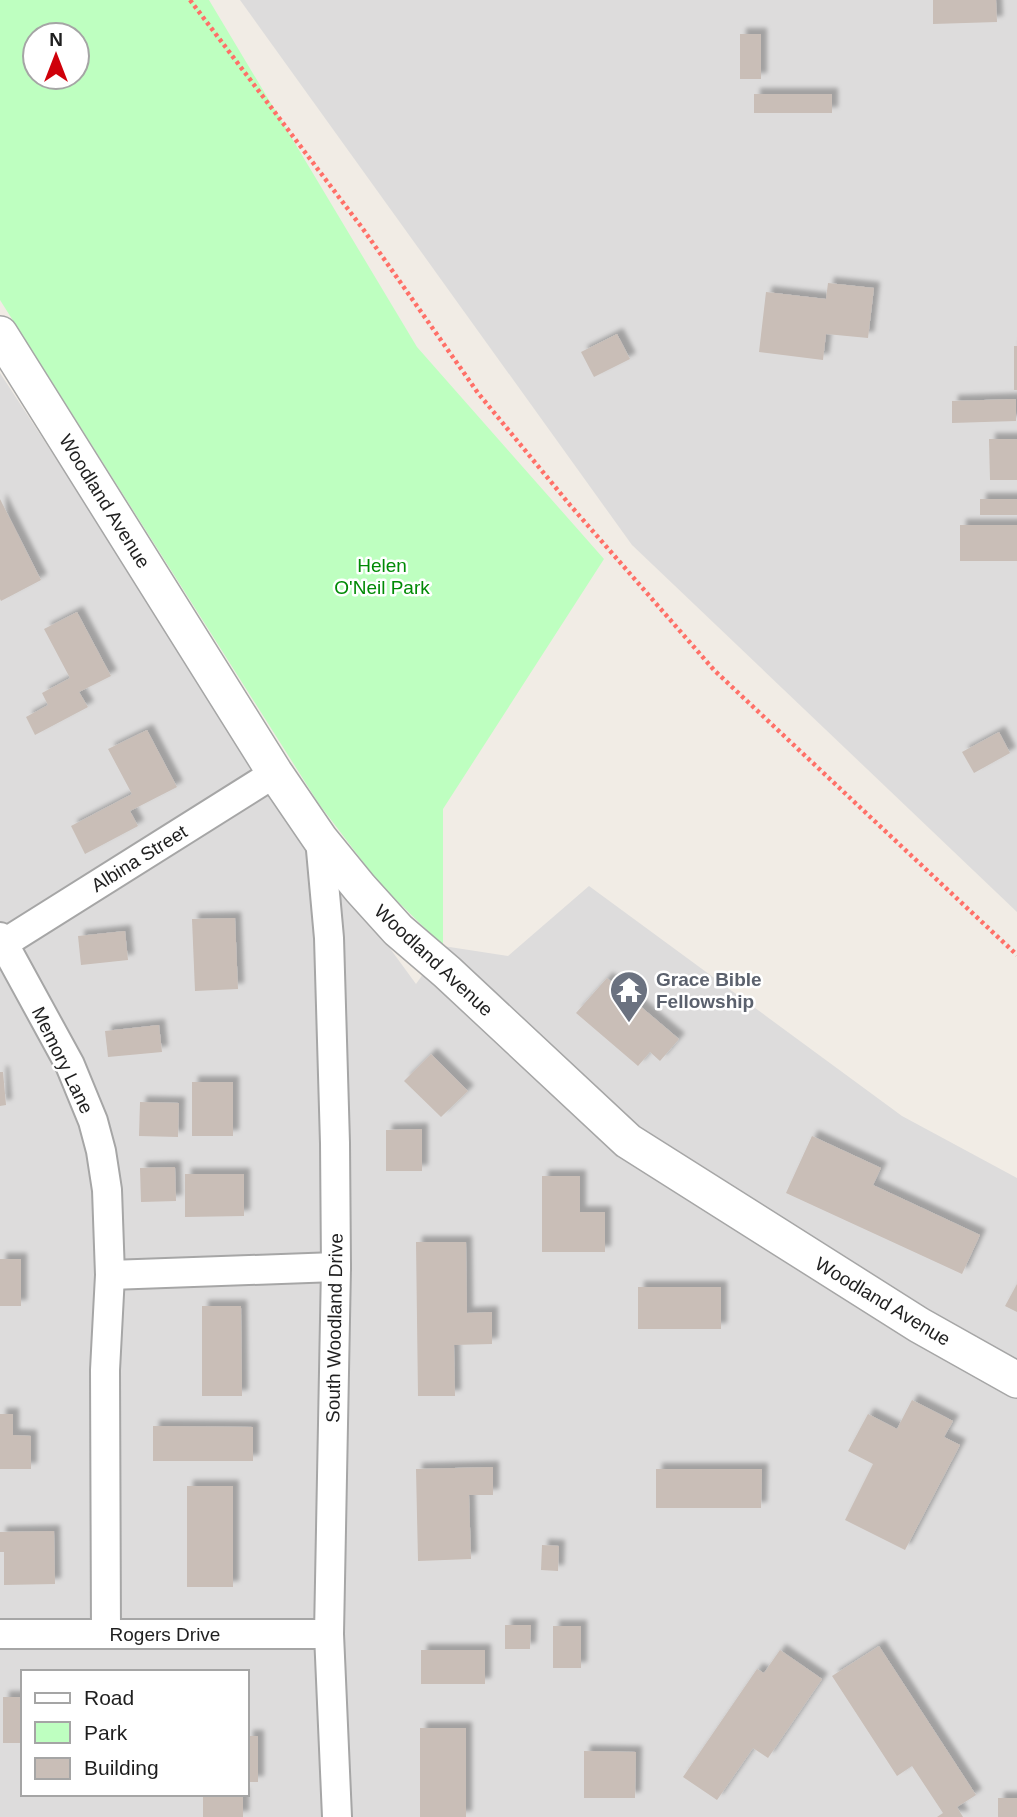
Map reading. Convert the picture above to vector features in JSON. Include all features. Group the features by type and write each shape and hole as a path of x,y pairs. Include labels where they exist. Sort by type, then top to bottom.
{"street":[{"name":"Woodland Avenue","path":"0,334 275,773 320,839 398,930 628,1141 919,1325 1017,1380"},
{"name":"Albina Street","path":"2,940 275,773"},
{"name":"South Woodland Drive","path":"320,839 329,938 336,1267 329,1634 337,1817"},
{"name":"Memory Lane","path":"2,940 69,1065 93,1121 107,1190 110,1275 105,1370 106,1634"},
{"path":"110,1275 336,1267"},
{"name":"Rogers Drive","path":"0,1634 329,1634"}],"path":[{"path":"190,0 363,229 478,393 578,514 715,670 1017,955"}],"shaded area":[{"path":"240,0 1017,0 1017,912 632,545"},
{"path":"0,373 259,769 416,984 443,946 508,956 589,886 902,1116 1017,1178 1017,1817 0,1817"}],"green space":[{"name":"Helen O'Neil Park","path":"0,0 209,0 417,347 604,559 443,809 443,946 379,883 319,804 0,300"}],"building":[{"path":"933,0 996,0 997,22 933,24"},
{"path":"740,34 761,34 761,79 740,79"},
{"path":"754,94 832,94 832,113 754,113"},
{"path":"828,283 874,288 868,338 826,334 823,360 759,352 766,292 826,299"},
{"path":"617,334 630,359 594,377 581,352"},
{"path":"1014,346 1017,346 1017,390 1014,390"},
{"path":"1016,399 1016,421 952,423 952,401"},
{"path":"989,439 1017,439 1017,480 990,480"},
{"path":"0,499 41,580 1,601 0,599"},
{"path":"980,499 1017,499 1017,515 980,515"},
{"path":"960,525 1017,525 1017,561 960,561"},
{"path":"77,612 111,676 79,692 88,707 35,735 26,717 48,705 42,693 70,678 44,629"},
{"path":"147,730 177,787 130,811 138,826 85,854 71,826 132,794 108,749"},
{"path":"999,732 1010,753 974,773 962,752"},
{"path":"235,918 238,989 195,991 192,919"},
{"path":"125,931 128,960 81,965 78,936"},
{"path":"607,978 679,1039 660,1061 650,1052 638,1066 576,1013"},
{"path":"159,1025 162,1052 108,1057 105,1031"},
{"path":"431,1054 468,1091 441,1117 404,1081"},
{"path":"0,1072 3,1072 6,1105 0,1106"},
{"path":"192,1082 233,1082 233,1136 192,1136"},
{"path":"140,1102 179,1103 178,1137 139,1136"},
{"path":"422,1129 422,1171 386,1171 386,1130"},
{"path":"812,1136 881,1168 873,1185 980,1235 962,1274 786,1193"},
{"path":"175,1167 176,1201 141,1202 140,1168"},
{"path":"185,1174 244,1174 244,1216 185,1217"},
{"path":"542,1176 580,1176 580,1212 605,1212 605,1252 542,1252"},
{"path":"416,1242 466,1242 467,1313 492,1312 492,1344 454,1345 455,1396 418,1396"},
{"path":"0,1259 21,1259 21,1306 0,1306"},
{"path":"1017,1284 1017,1312 1005,1306"},
{"path":"638,1287 721,1287 721,1329 638,1329"},
{"path":"202,1306 241,1306 242,1396 202,1396"},
{"path":"912,1400 953,1421 944,1437 960,1445 905,1550 845,1520 873,1464 848,1451 868,1414 897,1429"},
{"path":"0,1414 13,1414 13,1435 31,1436 31,1469 0,1469"},
{"path":"153,1426 253,1427 253,1461 153,1461"},
{"path":"493,1467 493,1495 469,1495 471,1559 418,1561 416,1469"},
{"path":"656,1469 762,1469 761,1508 656,1508"},
{"path":"187,1486 233,1486 233,1587 187,1587"},
{"path":"54,1531 55,1584 4,1585 4,1552 0,1552 0,1532"},
{"path":"542,1545 559,1546 558,1571 541,1570"},
{"path":"505,1625 531,1625 530,1649 505,1649"},
{"path":"553,1626 581,1626 581,1668 553,1668"},
{"path":"879,1646 976,1795 957,1807 963,1817 937,1817 943,1813 912,1766 897,1776 832,1676"},
{"path":"421,1650 485,1650 485,1684 421,1684"},
{"path":"780,1650 822,1679 768,1758 753,1748 717,1800 683,1777 757,1669 764,1673"},
{"path":"3,1697 21,1697 21,1743 3,1743"},
{"path":"420,1728 466,1728 466,1817 420,1817"},
{"path":"248,1736 258,1736 258,1782 248,1782"},
{"path":"584,1751 636,1752 635,1798 584,1798"},
{"path":"203,1796 243,1796 243,1817 203,1817"},
{"path":"998,1798 1017,1798 1017,1817 998,1817"}],"place":[{"name":"Grace Bible Fellowship","path":"629,1024"}]}
